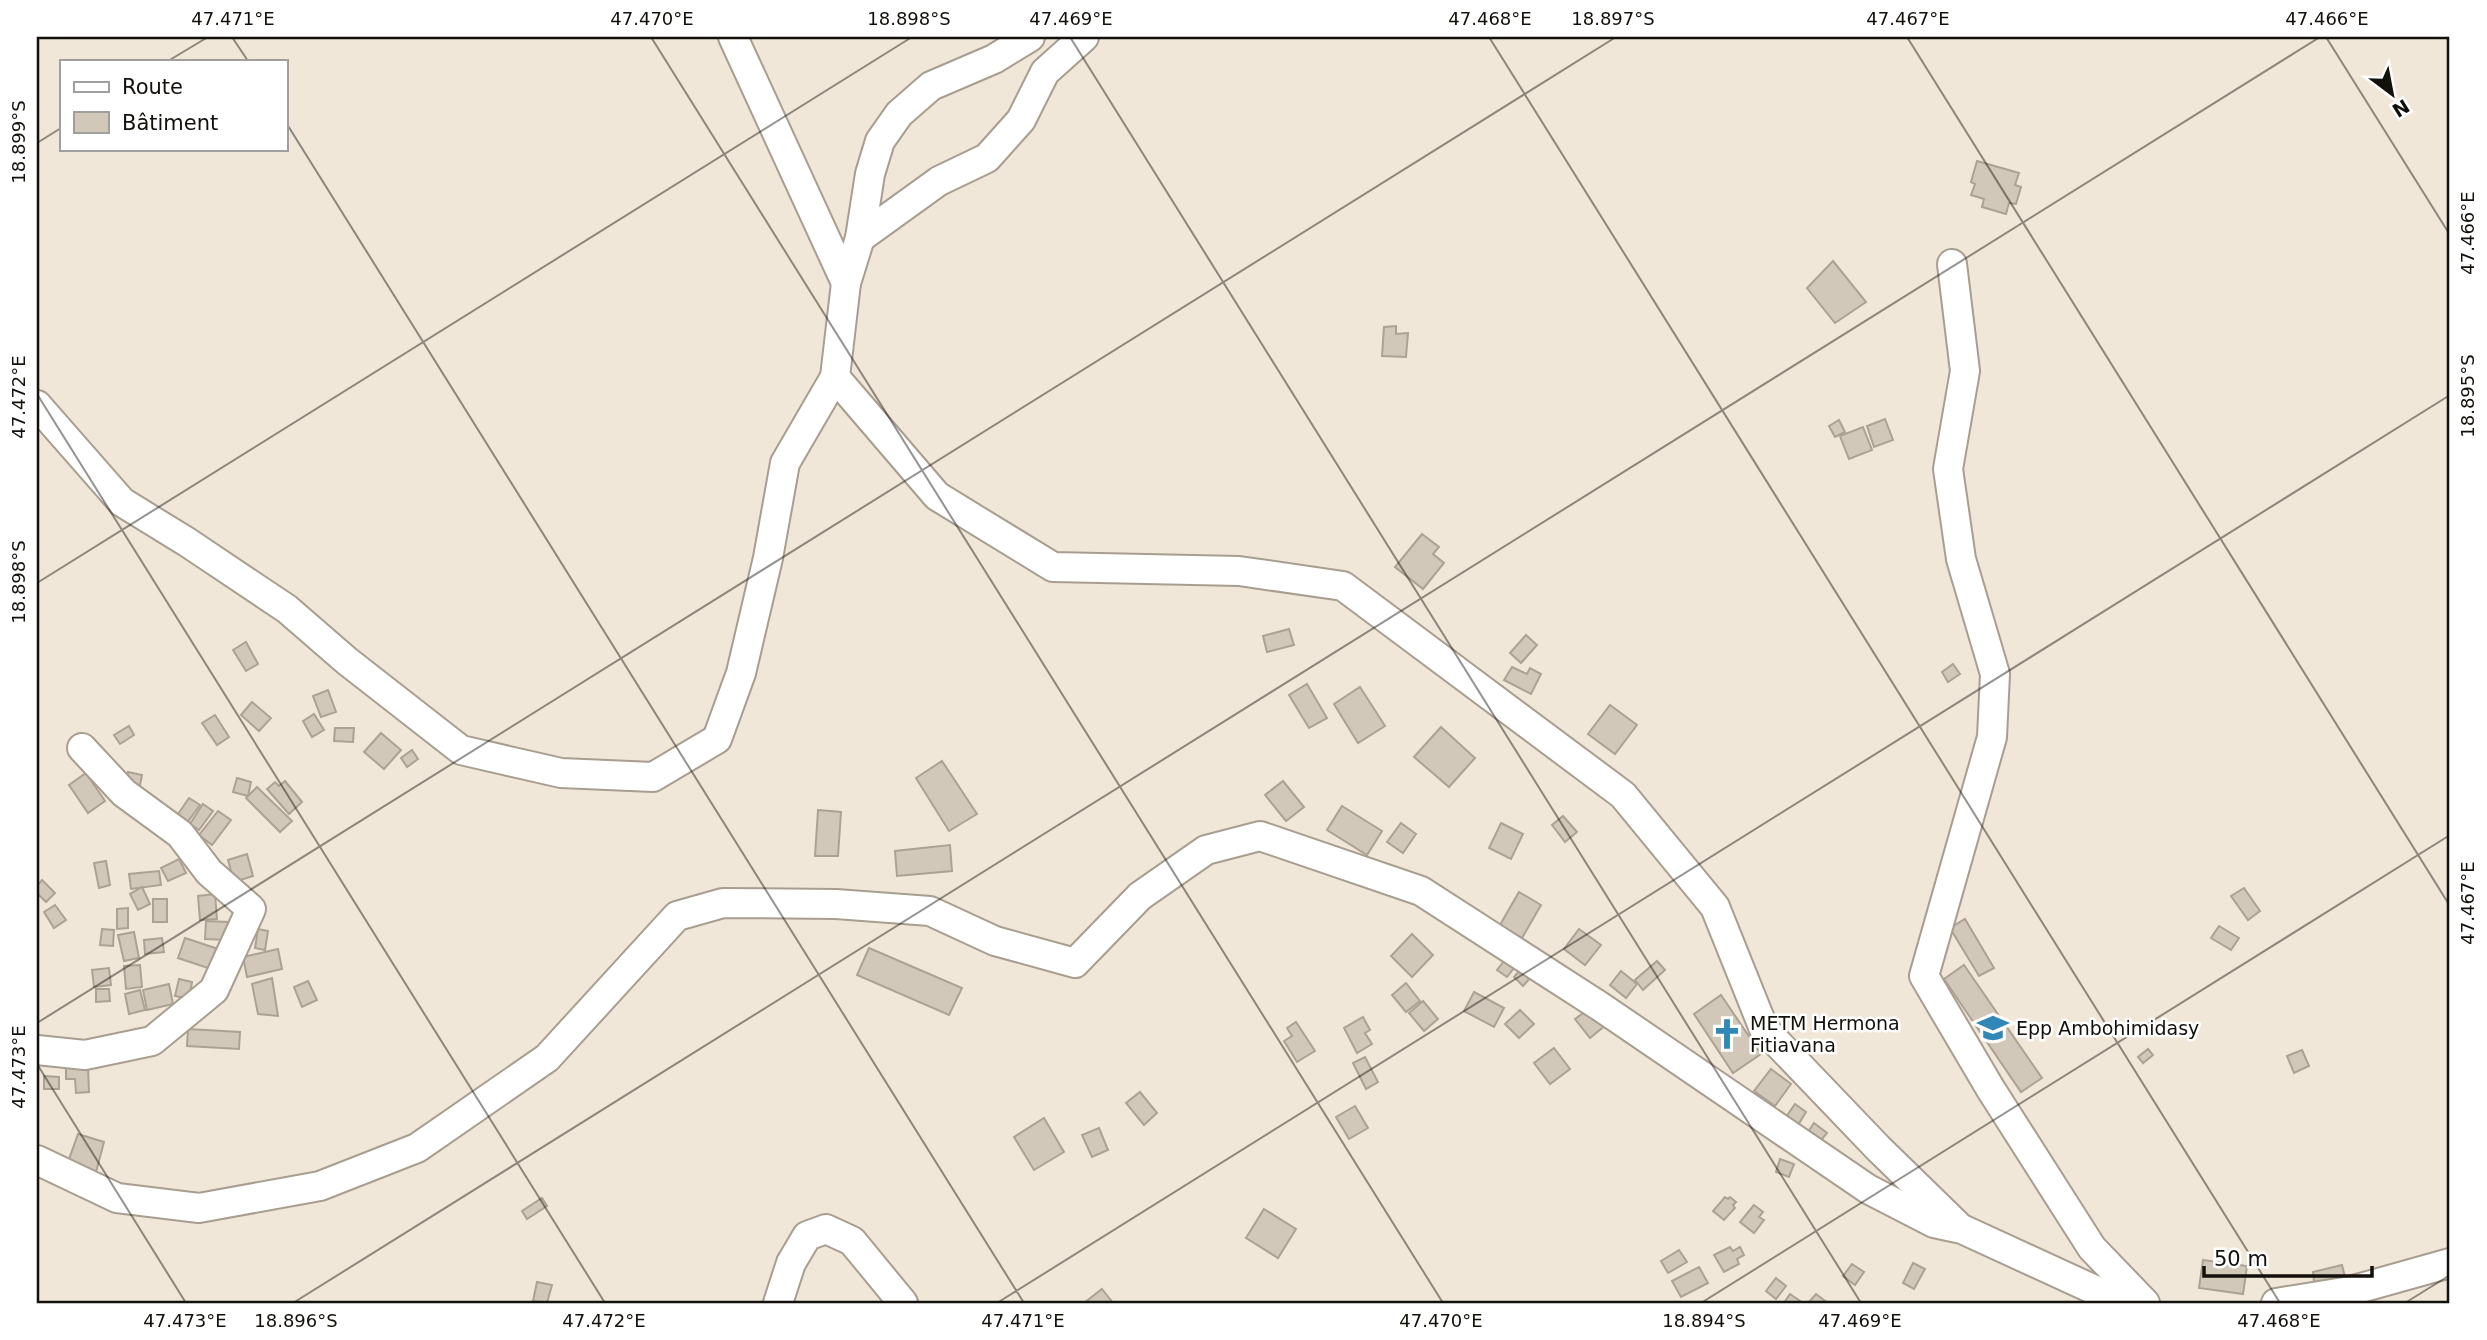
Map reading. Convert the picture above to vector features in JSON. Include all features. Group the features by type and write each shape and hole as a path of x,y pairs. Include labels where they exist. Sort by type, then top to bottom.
{"street":[{"path":"733,37 846,283"},
{"path":"37,405 122,502 287,608 347,661 461,750 561,773 653,777 717,739 741,673 768,558 785,463 835,377 846,283 860,238 870,174 880,141 899,114 931,86 994,59 1030,37"},
{"path":"860,238 939,181 987,158 1021,120 1045,72 1084,37"},
{"path":"1952,264 1965,371 1948,468 1961,559 1995,674 1992,737 1924,976 1990,1088 2092,1248 2145,1303"},
{"path":"835,377 937,496 1053,567 1239,571 1343,586 1623,795 1715,908 1764,1029 1879,1149 1962,1229"},
{"path":"37,1050 85,1055 152,1041 214,990 251,909 209,872 180,834 124,793 82,748"},
{"path":"37,1160 117,1198 199,1208 320,1186 417,1148 547,1058 677,916 723,903 836,904 930,911 995,941 1075,962 1140,896 1206,849 1260,836 1421,891 1601,1007 1868,1189 1934,1223 1962,1229 2123,1303"},
{"path":"778,1303 791,1263 807,1236 827,1229 852,1241 903,1303"},
{"path":"2276,1303 2355,1297 2450,1263"}],"building":[{"path":"1977,161 2019,173 2015,185 2021,187 2016,204 2009,203 2006,214 1982,207 1984,199 1971,195 1975,184 1971,182"},
{"path":"1833,261 1866,302 1835,323 1807,288"},
{"path":"1396,326 1396,334 1408,333 1406,357 1382,356 1384,327"},
{"path":"1885,419 1893,440 1874,447 1867,426"},
{"path":"1839,420 1845,432 1835,437 1829,426"},
{"path":"1863,427 1872,450 1849,459 1840,436"},
{"path":"1422,534 1439,547 1433,554 1444,563 1423,589 1395,567"},
{"path":"1289,629 1294,645 1267,652 1263,636"},
{"path":"1526,635 1537,645 1521,663 1510,653"},
{"path":"246,642 258,664 246,671 233,650"},
{"path":"1953,664 1960,674 1948,682 1942,672"},
{"path":"1512,667 1527,674 1530,668 1541,674 1531,694 1504,680"},
{"path":"1307,684 1327,718 1309,728 1289,695"},
{"path":"1360,687 1385,726 1358,743 1334,704"},
{"path":"328,690 336,712 321,717 313,696"},
{"path":"252,702 271,718 259,731 241,715"},
{"path":"1610,705 1637,725 1615,754 1588,734"},
{"path":"314,714 324,730 312,737 303,721"},
{"path":"215,715 229,737 217,745 202,723"},
{"path":"129,726 134,735 120,744 114,735"},
{"path":"1441,727 1475,758 1449,787 1414,757"},
{"path":"335,728 354,728 353,742 334,741"},
{"path":"381,733 401,750 384,769 364,752"},
{"path":"412,750 418,759 407,767 401,758"},
{"path":"942,761 977,814 949,831 916,778"},
{"path":"128,772 142,775 139,790 126,787"},
{"path":"86,773 105,801 88,813 69,785"},
{"path":"237,778 251,782 248,796 233,792"},
{"path":"285,781 302,802 289,814 267,789 275,782 279,786"},
{"path":"1283,781 1304,807 1286,821 1265,795"},
{"path":"257,787 292,821 280,832 246,798"},
{"path":"189,798 200,805 186,824 176,817"},
{"path":"203,804 213,811 199,830 190,824"},
{"path":"1342,806 1382,831 1367,855 1327,830"},
{"path":"818,810 841,812 838,856 815,856"},
{"path":"218,811 231,820 212,845 199,835"},
{"path":"1563,816 1577,832 1565,842 1552,825"},
{"path":"1401,823 1416,834 1403,853 1387,842"},
{"path":"1501,823 1523,834 1511,859 1489,848"},
{"path":"950,845 952,871 897,876 895,851"},
{"path":"247,854 253,876 234,882 228,860"},
{"path":"179,859 186,873 168,881 161,868"},
{"path":"106,861 110,885 99,888 94,863"},
{"path":"159,871 161,885 131,889 129,874"},
{"path":"42,880 55,893 46,902 37,893 37,886"},
{"path":"142,887 150,904 138,910 130,894"},
{"path":"2244,888 2260,911 2248,920 2231,896"},
{"path":"1519,892 1541,905 1522,938 1500,925"},
{"path":"215,894 217,919 200,920 198,896"},
{"path":"153,899 167,899 167,922 153,922"},
{"path":"55,905 66,920 54,928 44,912"},
{"path":"128,908 128,928 117,929 117,909"},
{"name":"Epp Ambohimidasy","path":"1965,919 1994,968 1979,976 1950,928"},
{"path":"206,921 228,922 227,940 205,939"},
{"path":"2219,926 2239,938 2231,950 2211,938"},
{"path":"102,929 114,930 113,946 100,945"},
{"path":"258,929 268,931 265,950 255,948"},
{"path":"1579,929 1601,945 1585,965 1564,949"},
{"path":"134,932 139,958 124,961 118,935"},
{"path":"1412,934 1433,955 1412,977 1391,956"},
{"path":"162,938 164,952 145,954 144,940"},
{"path":"185,938 218,949 211,969 178,958"},
{"path":"869,948 962,988 949,1015 857,975"},
{"path":"278,949 282,969 247,977 243,957"},
{"path":"1504,961 1514,968 1507,977 1497,970"},
{"path":"1657,961 1665,970 1643,990 1635,980"},
{"path":"140,965 142,987 126,989 124,966"},
{"name":"Epp Ambohimidasy","path":"1964,965 2042,1078 2021,1092 1944,979"},
{"path":"109,968 111,985 94,987 92,970"},
{"path":"1522,968 1531,977 1523,986 1514,977"},
{"path":"1621,971 1637,984 1626,998 1610,985"},
{"path":"272,978 278,1016 258,1014 252,984"},
{"path":"179,979 192,982 189,999 175,996"},
{"path":"308,981 317,1000 302,1007 294,987"},
{"path":"1406,983 1420,1001 1406,1012 1392,995"},
{"path":"169,984 173,1004 147,1010 143,990"},
{"path":"96,989 109,989 110,1001 96,1002"},
{"path":"140,990 145,1010 129,1014 125,994"},
{"path":"1474,992 1504,1008 1494,1027 1464,1011"},
{"name":"METM Hermona Fitiavana","path":"1721,995 1761,1054 1733,1073 1694,1014"},
{"path":"1423,1001 1438,1019 1424,1031 1409,1013"},
{"path":"1520,1010 1534,1024 1519,1038 1505,1024"},
{"path":"1586,1011 1593,1020 1600,1015 1607,1024 1590,1038 1575,1019"},
{"path":"1363,1017 1370,1030 1365,1033 1372,1044 1357,1053 1344,1028"},
{"path":"1296,1022 1315,1051 1297,1062 1284,1041 1292,1036 1287,1028"},
{"path":"188,1029 240,1032 239,1049 187,1046"},
{"path":"1554,1048 1570,1069 1550,1084 1534,1063"},
{"path":"2148,1049 2153,1055 2143,1063 2138,1057"},
{"path":"2302,1050 2309,1066 2294,1073 2287,1056"},
{"path":"1365,1057 1378,1082 1366,1089 1353,1063"},
{"path":"88,1066 89,1092 76,1093 75,1079 66,1079 66,1067"},
{"path":"1771,1069 1791,1084 1775,1106 1754,1091"},
{"path":"44,1076 59,1077 59,1089 44,1089"},
{"path":"1140,1092 1157,1113 1144,1125 1126,1103"},
{"path":"1795,1104 1806,1112 1798,1125 1786,1117"},
{"path":"1355,1106 1368,1128 1349,1139 1336,1117"},
{"path":"1044,1118 1064,1152 1034,1170 1014,1137"},
{"path":"1814,1123 1827,1133 1818,1144 1806,1135"},
{"path":"1099,1128 1108,1150 1092,1157 1082,1135"},
{"path":"78,1134 104,1142 96,1172 68,1162"},
{"path":"1780,1159 1794,1164 1789,1177 1776,1172"},
{"path":"1725,1197 1736,1202 1733,1205 1735,1208 1724,1220 1713,1211"},
{"path":"542,1198 547,1206 527,1219 522,1211"},
{"path":"1754,1205 1763,1212 1759,1217 1764,1220 1754,1233 1740,1222"},
{"path":"1264,1209 1296,1229 1278,1258 1246,1238"},
{"path":"1730,1247 1733,1251 1740,1247 1744,1255 1737,1259 1739,1264 1724,1272 1714,1255"},
{"path":"1679,1250 1687,1262 1668,1273 1661,1261"},
{"path":"2203,1260 2247,1266 2243,1294 2199,1288"},
{"path":"1913,1263 1925,1269 1914,1289 1903,1283"},
{"path":"1852,1264 1864,1272 1855,1285 1843,1276"},
{"path":"2342,1265 2347,1285 2315,1293 2313,1272"},
{"path":"1699,1267 1708,1283 1681,1297 1672,1281"},
{"path":"1776,1278 1786,1286 1776,1299 1766,1291"},
{"path":"537,1282 552,1285 547,1303 533,1301"},
{"path":"1102,1289 1113,1303 1084,1303"},
{"path":"1790,1294 1800,1301 1784,1303"},
{"path":"1816,1294 1828,1303 1808,1303"}],"place":[{"name":"Epp Ambohimidasy","path":"1993,1028"},
{"name":"METM Hermona Fitiavana","path":"1727,1034"}]}
